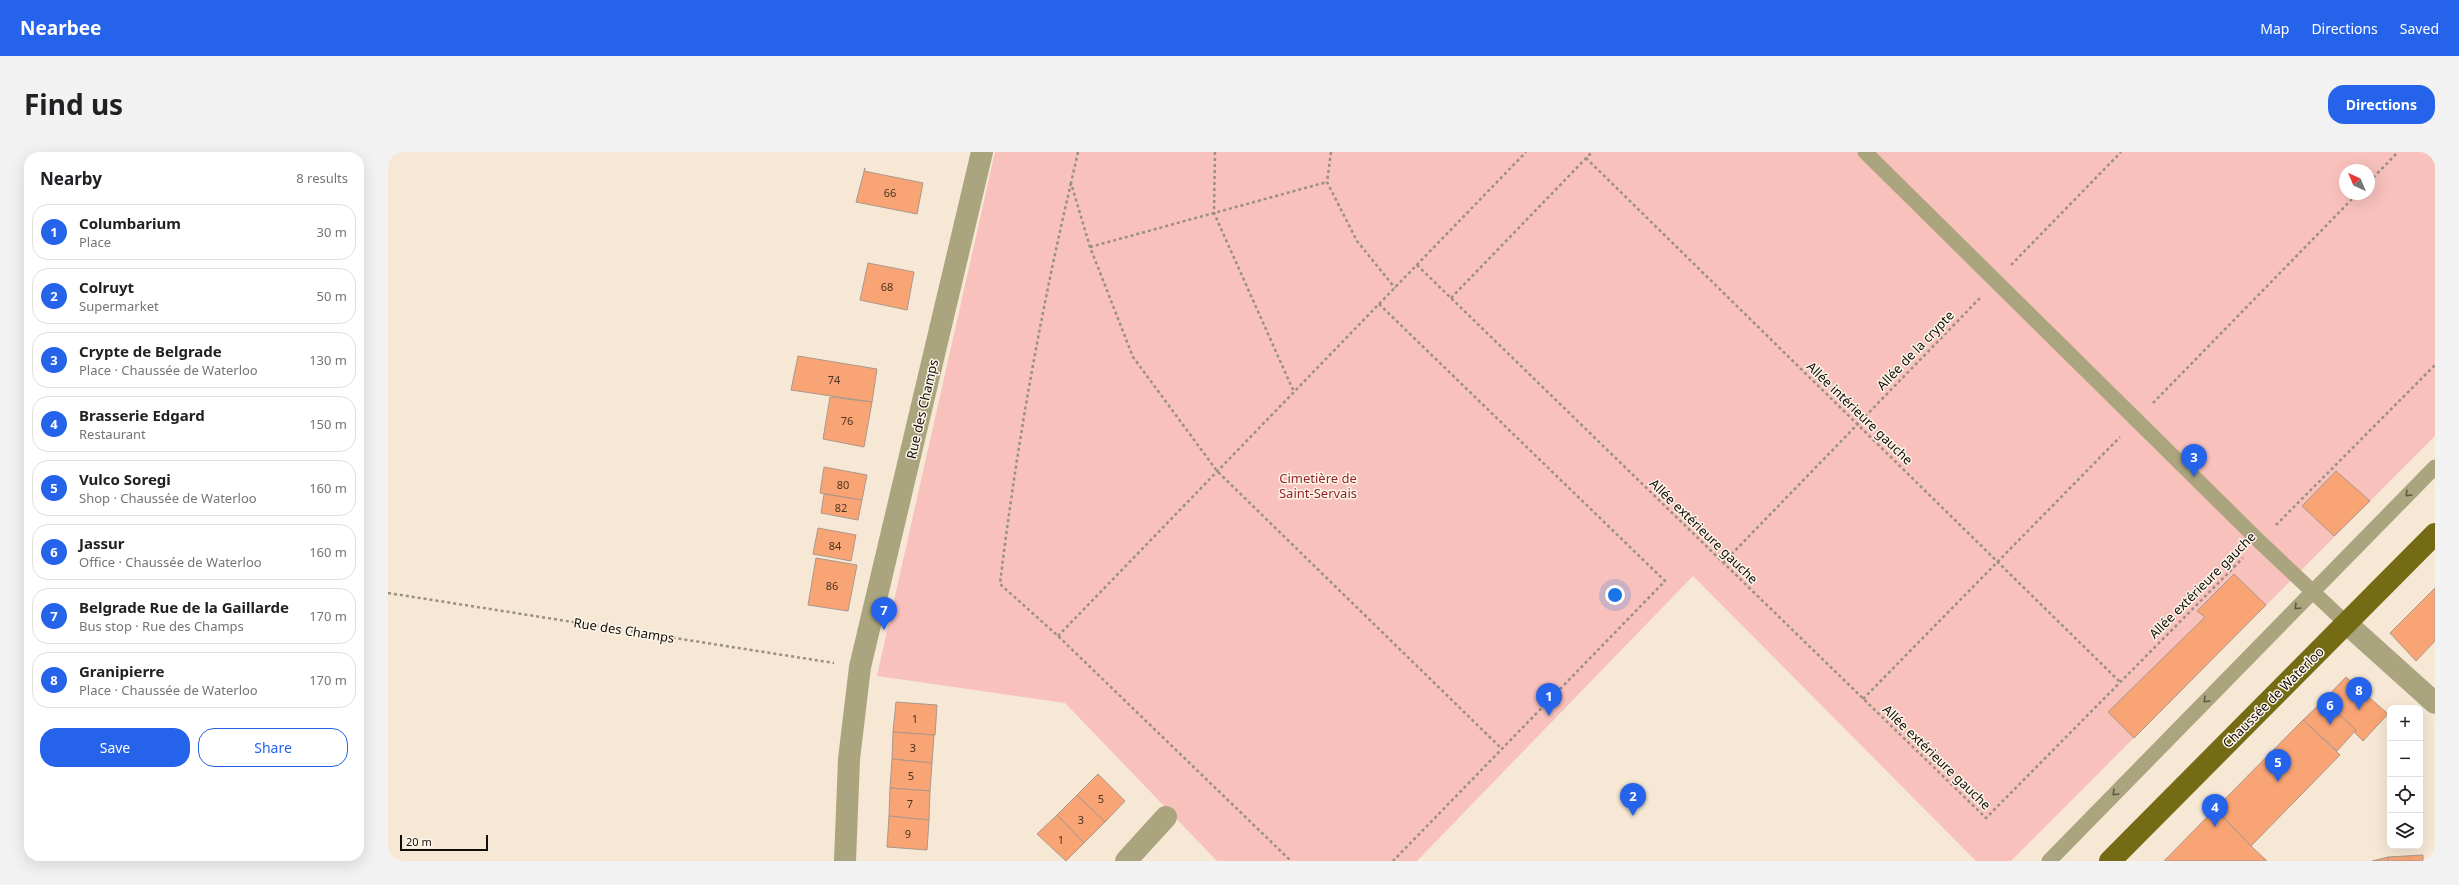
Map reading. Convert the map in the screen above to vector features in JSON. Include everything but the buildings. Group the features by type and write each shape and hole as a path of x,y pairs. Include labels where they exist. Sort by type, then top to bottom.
{"main road":[{"name":"Chaussée de Waterloo","path":"2110,861 2435,534"}],"street":[{"name":"Rue des Champs","path":"844,861 849,759 860,667 982,152"},
{"path":"2346,623 2435,703"},
{"path":"1126,861 1166,817"}],"lane":[{"path":"1865,152 2259,541 2346,623"},
{"path":"2049,861 2435,467"}],"path":[{"path":"1078,152 1057,241 1013,479 1000,584 1058,636 1291,861"},
{"path":"1215,152 1214,213 1294,392"},
{"path":"1331,152 1327,182 1357,241 1395,288"},
{"path":"1058,636 1526,152"},
{"path":"1451,298 1592,152"},
{"name":"Allée de la crypte","path":"1723,563 2121,152"},
{"path":"2375,176 2398,152"},
{"path":"2432,152 2435,155"},
{"name":"Allée intérieure gauche","path":"1586,158 2120,682"},
{"path":"1090,247 1327,182"},
{"path":"1071,183 1090,247 1133,357 1217,471 1502,749"},
{"path":"1863,699 2351,200"},
{"name":"Allée extérieure gauche","path":"1416,265 1986,818 2435,365"},
{"path":"1379,304 1665,581 1393,861"},
{"name":"Rue des Champs","path":"388,594 860,667"}],"green space":[{"name":"Cimetière de Saint-Servais","path":"995,152 2435,152 2435,436 2011,861 1976,861 1693,576 1417,861 1217,861 1065,703 877,676"}],"place":[{"name":"Crypte de Belgrade","path":"2194,477"},
{"name":"Belgrade Rue de la Gaillarde","path":"884,630"},
{"name":"Granipierre","path":"2359,710"},
{"name":"Columbarium","path":"1549,716"},
{"name":"Jassur","path":"2330,725"},
{"name":"Vulco Soregi","path":"2278,782"},
{"name":"Colruyt","path":"1633,816"},
{"name":"Brasserie Edgard","path":"2215,827"}]}
